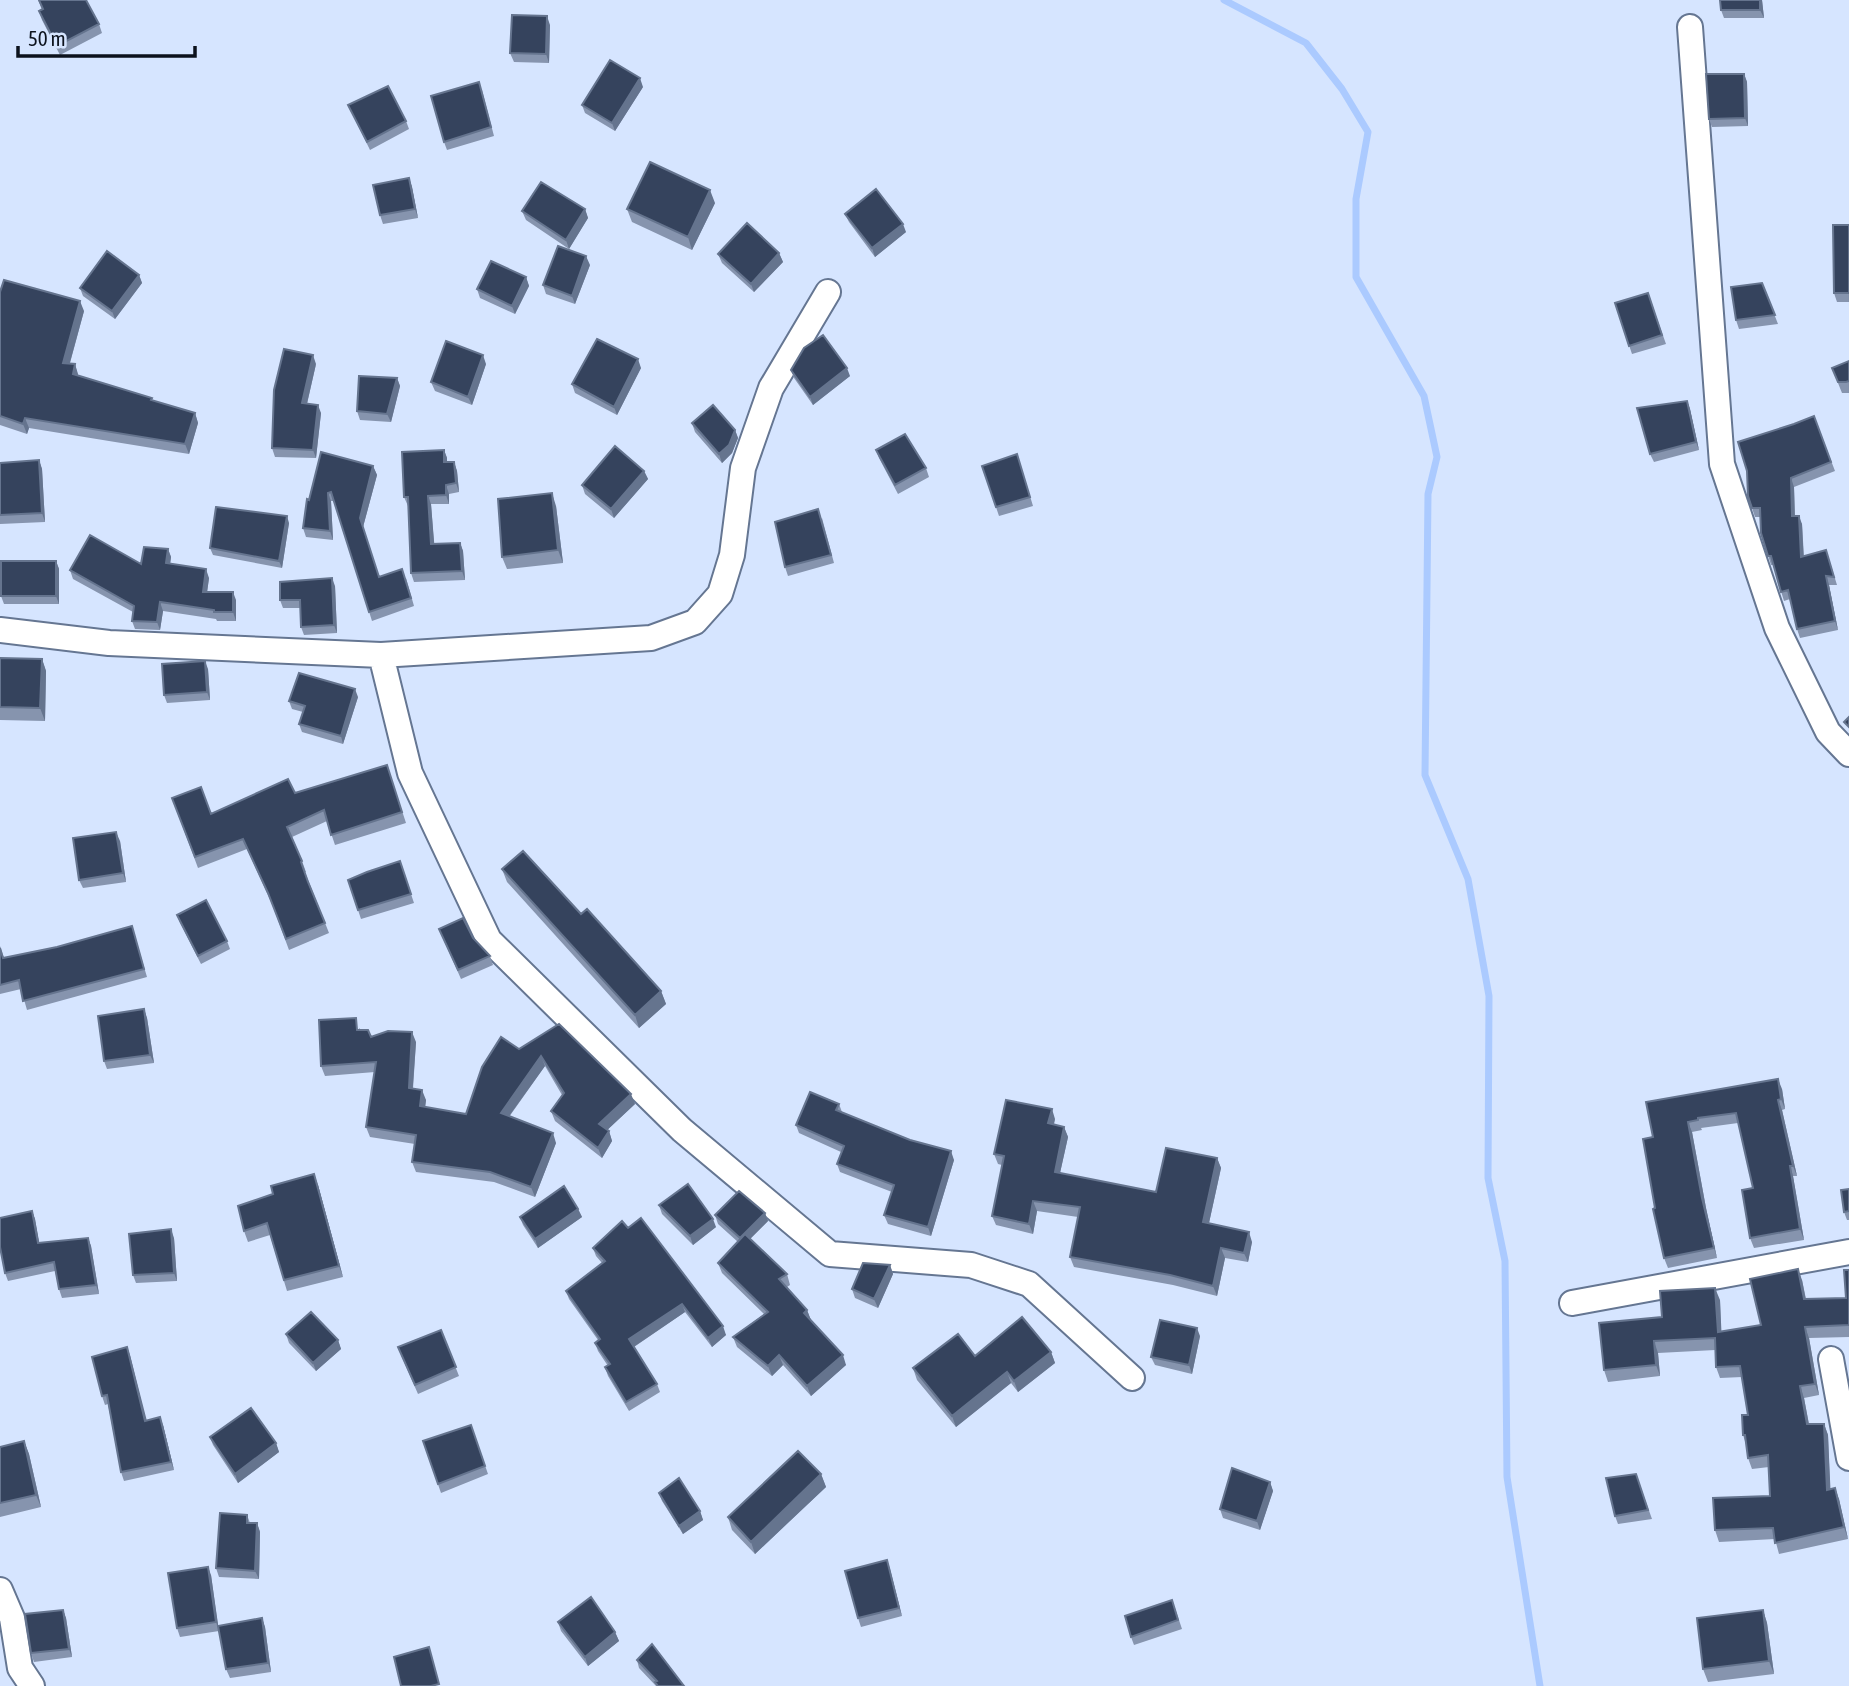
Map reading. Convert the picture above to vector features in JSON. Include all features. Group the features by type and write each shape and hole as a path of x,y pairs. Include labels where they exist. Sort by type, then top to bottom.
{"street":[{"path":"1690,27 1722,464 1777,628 1828,732 1849,754"},
{"path":"0,630 109,643 381,655 651,638 695,622 720,594 732,555 743,468 771,388 828,292"},
{"path":"381,655 410,774 489,940 682,1130 830,1254 971,1265 1029,1283 1132,1378"},
{"path":"1572,1303 1849,1252"},
{"path":"1831,1359 1849,1458"},
{"path":"0,1590 12,1618 20,1668 32,1686"}],"building":[{"path":"39,0 86,0 99,24 57,46 39,11 43,9"},
{"path":"1720,0 1760,0 1760,10 1721,10"},
{"path":"512,15 547,16 546,54 510,53"},
{"path":"610,60 640,78 612,123 582,105"},
{"path":"1706,74 1744,74 1745,118 1709,119"},
{"path":"479,82 491,127 444,142 431,96"},
{"path":"388,86 406,121 367,142 348,105"},
{"path":"650,162 710,190 688,237 627,209"},
{"path":"409,178 415,209 380,215 373,185"},
{"path":"541,182 585,209 566,240 522,211"},
{"path":"876,189 903,224 872,248 845,214"},
{"path":"747,223 779,253 751,284 718,254"},
{"path":"1833,225 1849,225 1849,293 1834,293"},
{"path":"558,246 586,256 572,296 543,285"},
{"path":"107,251 139,275 112,311 80,288"},
{"path":"491,261 526,277 512,306 477,289"},
{"path":"4,280 80,301 63,363 75,364 73,374 195,413 185,444 25,418 23,424 0,416 0,292"},
{"path":"1762,283 1775,315 1736,320 1731,287"},
{"path":"1648,293 1662,335 1629,346 1615,303"},
{"path":"823,335 847,368 810,397 791,370 804,348"},
{"path":"597,339 638,359 614,407 572,384"},
{"path":"446,341 483,355 468,397 431,382"},
{"path":"284,349 313,355 302,403 318,405 313,450 272,448 274,390"},
{"path":"1849,361 1849,381 1838,382 1832,368"},
{"path":"359,376 397,378 387,414 357,411"},
{"path":"1687,401 1696,442 1650,454 1637,408"},
{"path":"713,405 735,430 729,445 719,454 692,423"},
{"path":"1814,416 1831,462 1791,478 1792,516 1799,516 1801,557 1826,550 1834,577 1826,576 1835,621 1797,629 1788,590 1781,592 1771,556 1768,556 1761,533 1760,508 1752,508 1748,496 1747,471 1738,442"},
{"path":"905,434 926,468 895,485 876,450"},
{"path":"615,446 644,471 611,509 582,485"},
{"path":"444,450 444,462 454,462 456,483 446,485 446,495 428,496 431,544 460,543 462,571 411,573 408,497 404,497 402,452"},
{"path":"321,452 373,466 360,518 379,577 402,569 411,598 369,612 331,492 328,493 330,531 303,528 307,499 309,500"},
{"path":"1017,454 1030,497 996,507 982,466"},
{"path":"39,460 42,513 0,515 0,463"},
{"path":"552,493 558,550 502,557 498,499"},
{"path":"216,507 287,516 279,561 210,548"},
{"path":"818,509 831,555 785,567 775,522"},
{"path":"90,535 141,564 144,547 168,549 166,563 206,569 203,592 233,592 233,612 214,612 160,602 157,622 132,621 134,606 70,570"},
{"path":"1,561 56,561 56,596 1,596"},
{"path":"332,578 334,625 301,627 300,600 280,600 280,582"},
{"path":"0,658 42,659 40,708 0,707"},
{"path":"205,661 207,692 164,695 162,664"},
{"path":"299,673 355,689 341,736 299,724 305,706 289,701"},
{"path":"387,765 402,812 331,835 324,810 287,827 325,923 286,939 243,839 195,857 172,798 201,787 211,814 288,779 295,793"},
{"path":"116,832 123,873 79,880 73,838"},
{"path":"523,851 581,914 587,909 661,991 635,1015 502,869"},
{"path":"400,861 411,894 358,910 348,880"},
{"path":"206,900 227,941 198,956 177,915"},
{"path":"463,918 473,938 490,956 458,970 439,929"},
{"path":"132,926 144,969 23,1001 19,980 0,985 0,948 3,958 57,947"},
{"path":"144,1009 150,1055 104,1061 98,1016"},
{"path":"356,1018 357,1030 368,1030 371,1037 388,1031 412,1032 409,1088 422,1090 420,1106 466,1114 482,1067 501,1037 519,1049 559,1024 631,1094 599,1124 609,1131 598,1148 551,1111 564,1093 541,1056 501,1113 553,1133 531,1187 490,1172 412,1162 416,1135 366,1127 376,1062 321,1066 319,1020"},
{"path":"1778,1079 1781,1099 1778,1100 1793,1166 1790,1166 1800,1229 1750,1238 1742,1190 1753,1188 1736,1113 1698,1118 1688,1122 1714,1248 1664,1258 1653,1209 1655,1208 1643,1139 1653,1137 1646,1102"},
{"path":"810,1092 839,1104 836,1110 910,1140 951,1151 928,1227 884,1215 894,1185 837,1164 844,1146 796,1125"},
{"path":"1006,1100 1052,1109 1048,1123 1064,1127 1055,1172 1156,1192 1166,1148 1217,1158 1203,1222 1249,1232 1244,1253 1221,1248 1213,1286 1170,1275 1070,1257 1080,1207 1033,1201 1029,1224 992,1216 1004,1156 994,1154"},
{"path":"314,1174 339,1266 284,1280 267,1223 244,1231 238,1206 273,1194 271,1186"},
{"path":"688,1184 713,1219 690,1236 659,1205"},
{"path":"564,1186 578,1209 535,1239 520,1217"},
{"path":"1849,1189 1849,1211 1844,1212 1841,1190"},
{"path":"739,1191 765,1213 740,1238 715,1215"},
{"path":"32,1211 38,1243 88,1238 96,1285 59,1289 54,1262 5,1273 0,1247 0,1218"},
{"path":"641,1218 723,1326 708,1338 682,1304 629,1339 657,1384 626,1402 605,1367 610,1364 595,1343 600,1339 566,1291 605,1261 593,1248 622,1221 628,1228"},
{"path":"171,1229 174,1273 133,1275 129,1234"},
{"path":"745,1234 787,1274 779,1279 807,1310 804,1313 843,1355 807,1386 779,1355 768,1366 733,1337 768,1312 718,1263"},
{"path":"863,1263 890,1265 874,1299 852,1289"},
{"path":"1798,1269 1804,1299 1846,1298 1844,1270 1849,1270 1849,1325 1805,1327 1815,1384 1800,1386 1807,1424 1824,1424 1827,1490 1835,1488 1844,1527 1775,1543 1773,1528 1715,1530 1713,1498 1770,1496 1768,1455 1748,1458 1742,1415 1748,1415 1740,1366 1716,1367 1715,1338 1654,1341 1656,1365 1604,1370 1599,1323 1662,1317 1660,1291 1715,1288 1718,1332 1761,1325 1750,1279"},
{"path":"311,1312 338,1340 313,1363 286,1334"},
{"path":"1022,1317 1051,1352 1014,1381 1007,1372 952,1416 913,1368 958,1334 975,1356"},
{"path":"1160,1320 1197,1328 1189,1365 1151,1357"},
{"path":"441,1330 456,1367 415,1385 398,1347"},
{"path":"127,1347 145,1421 160,1417 171,1462 121,1472 107,1395 102,1396 92,1357"},
{"path":"251,1408 276,1443 235,1474 210,1437"},
{"path":"471,1425 485,1466 438,1484 423,1441"},
{"path":"24,1441 36,1495 0,1503 0,1447"},
{"path":"798,1451 821,1474 751,1542 728,1517"},
{"path":"1232,1468 1270,1482 1257,1521 1220,1509"},
{"path":"1636,1474 1648,1510 1615,1516 1606,1478"},
{"path":"679,1478 700,1511 679,1526 659,1493"},
{"path":"220,1513 247,1515 247,1523 257,1523 255,1571 216,1568"},
{"path":"887,1560 899,1608 858,1618 845,1571"},
{"path":"208,1567 216,1622 177,1628 168,1573"},
{"path":"591,1597 615,1632 585,1657 558,1622"},
{"path":"1172,1600 1178,1620 1131,1637 1125,1616"},
{"path":"63,1610 69,1649 31,1653 25,1614"},
{"path":"1763,1610 1769,1661 1703,1669 1697,1618"},
{"path":"262,1618 268,1663 226,1669 218,1626"},
{"path":"652,1644 684,1686 658,1686 655,1682 657,1681 637,1660"},
{"path":"429,1647 439,1684 401,1686 394,1657"}],"waterway":[{"path":"1224,0 1306,43 1342,89 1368,132 1356,199 1356,277 1424,396 1437,457 1428,494 1425,775 1468,879 1489,996 1488,1178 1505,1261 1507,1477 1540,1686"}]}
